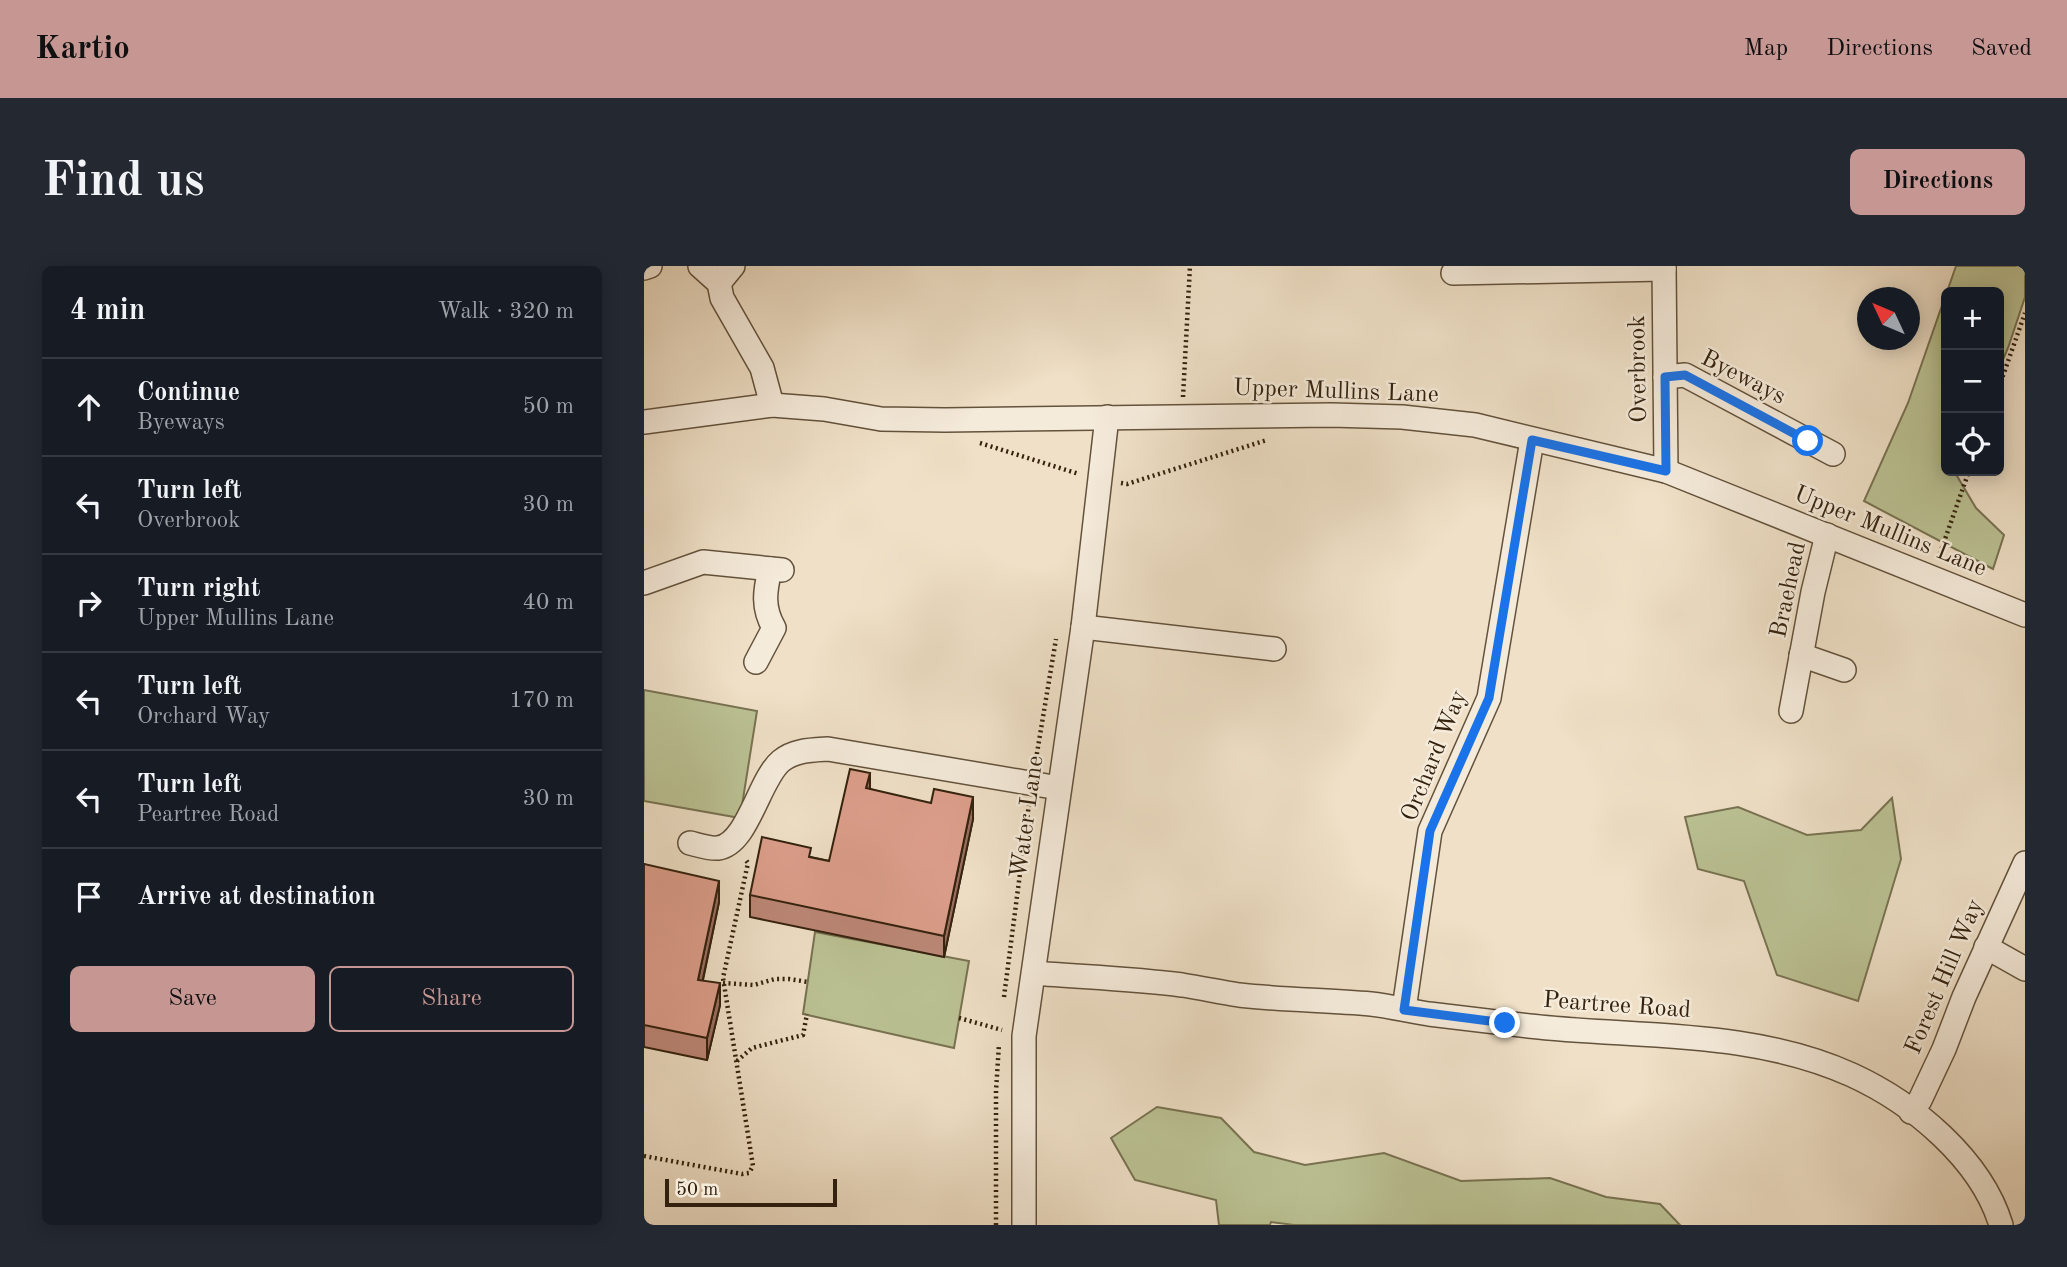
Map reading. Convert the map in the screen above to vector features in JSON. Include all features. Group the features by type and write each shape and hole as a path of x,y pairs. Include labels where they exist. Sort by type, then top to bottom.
{"street":[{"path":"644,268 650,266"},
{"path":"700,266 726,274 722,298 762,368 772,405"},
{"path":"1453,273 1664,267"},
{"name":"Overbrook","path":"1664,267 1666,471"},
{"name":"Byeways","path":"1665,377 1685,375 1833,454"},
{"name":"Upper Mullins Lane","path":"644,422 772,405 881,419 1331,415 1402,417 1475,425 1666,471 2025,615"},
{"name":"Water Lane","path":"1024,1225 1024,1036 1083,627 1090,477 1107,417"},
{"name":"Orchard Way","path":"1404,1010 1430,831 1489,698 1532,440"},
{"name":"Braehead","path":"1791,711 1813,592 1828,535"},
{"path":"644,583 703,562 776,570 764,595 767,616 774,628 773,633 756,662"},
{"path":"1083,627 1275,649"},
{"name":"Braehead","path":"1801,655 1844,670"},
{"path":"690,843 718,848 733,841 774,769 782,760 801,751 828,749 1059,788"},
{"name":"Forest Hill Way","path":"1911,1112 1920,1100 1944,1049 1986,947 2025,863"},
{"path":"1986,947 2025,969"},
{"name":"Peartree Road","path":"1034,974 1181,985 1238,995 1373,1004 1532,1026 1697,1038 1761,1047 1852,1075 1933,1128 1973,1171 1988,1193 2001,1225"}],"path":[{"path":"1182,415 1190,266"},
{"path":"2004,373 2025,313"},
{"path":"1090,477 1127,484 1276,437"},
{"path":"1931,576 1967,476"},
{"path":"644,1156 742,1174 749,1173 752,1166 723,983 748,863 733,841"},
{"path":"723,983 754,985 789,978 808,982"},
{"path":"736,1062 752,1048 803,1035 807,1014"},
{"path":"959,1018 1024,1036"}],"green space":[{"path":"1956,266 2025,266 2025,297 2004,357 2004,287 1949,287"},
{"path":"1941,308 1941,476 1957,476 1976,508 2004,535 1993,569 1864,501 1908,403"},
{"path":"644,690 757,711 740,818 644,801"},
{"path":"1892,798 1901,859 1858,1001 1777,975 1744,881 1698,869 1685,817 1738,807 1807,835 1861,830"},
{"path":"815,932 969,961 954,1048 803,1014"},
{"path":"1157,1107 1221,1118 1254,1152 1305,1165 1384,1153 1461,1181 1550,1178 1606,1197 1660,1204 1680,1225 1294,1225 1271,1222 1270,1225 1219,1225 1216,1200 1135,1180 1111,1138"}],"building":[{"path":"850,769 870,773 866,788 931,803 934,789 973,797 944,936 750,895 762,837 811,848 809,857 829,861"},
{"path":"644,864 719,881 698,980 720,983 707,1038 644,1025"}],"route":[{"path":"1505,1023 1404,1010 1430,831 1489,698 1532,440 1666,471 1665,377 1685,375 1808,441"}]}
